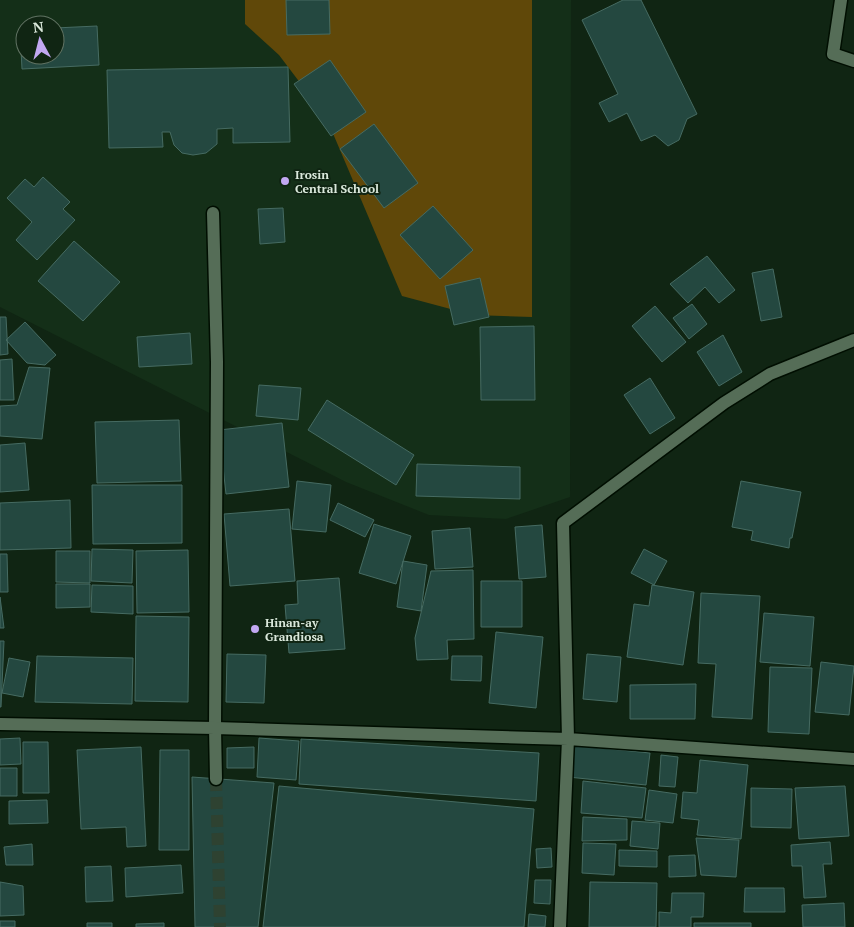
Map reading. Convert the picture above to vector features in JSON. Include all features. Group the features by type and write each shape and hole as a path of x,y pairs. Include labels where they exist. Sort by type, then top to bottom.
{"street":[{"path":"841,0 833,54 854,61"},
{"path":"213,213 217,362 216,779"},
{"path":"560,927 568,739 563,522 724,403 770,374 854,340"},
{"path":"0,724 215,728 568,739 854,759"}],"shaded area":[{"name":"Irosin Central School","path":"0,0 571,0 570,497 506,519 429,515 346,482 0,307"},
{"path":"245,0 532,0 532,317 473,315 402,296 326,117 279,55 245,24"}],"building":[{"path":"286,0 329,0 330,34 287,35"},
{"path":"623,0 641,0 697,114 687,119 679,140 668,146 655,135 641,141 627,113 609,122 599,103 618,94 582,20"},
{"path":"97,26 99,65 22,69 22,65 65,65 65,28"},
{"path":"330,60 366,112 331,136 294,84"},
{"path":"288,67 290,142 233,143 233,128 217,129 217,144 206,153 193,155 182,153 174,145 170,132 162,132 163,147 109,148 107,70"},
{"path":"374,124 418,183 384,208 340,149"},
{"path":"43,177 70,202 63,209 75,220 37,260 16,240 32,222 7,198 25,179 34,187"},
{"path":"433,206 473,250 440,279 400,235"},
{"path":"283,208 285,242 260,244 258,209"},
{"path":"74,241 120,282 83,321 38,281"},
{"path":"707,256 735,290 719,303 705,287 688,303 670,284"},
{"path":"773,269 782,317 761,321 752,273"},
{"path":"480,278 489,317 454,325 445,286"},
{"path":"692,304 707,324 689,339 673,318"},
{"path":"655,306 686,342 662,362 632,326"},
{"path":"0,317 6,317 8,354 0,355"},
{"path":"25,322 56,355 45,365 27,363 6,340"},
{"path":"534,326 535,400 481,400 480,327"},
{"path":"190,333 192,364 139,367 137,337"},
{"path":"723,335 742,372 719,386 697,352"},
{"path":"12,359 14,400 0,400 0,360"},
{"path":"29,367 50,368 42,439 0,436 0,406 17,405"},
{"path":"650,378 675,418 650,434 624,395"},
{"path":"259,385 301,388 298,420 256,416"},
{"path":"327,400 414,455 396,485 308,430"},
{"path":"179,420 181,481 97,483 95,422"},
{"path":"282,423 289,487 226,494 219,430"},
{"path":"25,443 29,490 0,492 0,445"},
{"path":"417,464 520,467 520,499 416,496"},
{"path":"297,481 331,485 326,532 292,529"},
{"path":"741,481 801,492 789,548 751,540 753,531 732,527"},
{"path":"92,485 182,485 182,543 93,544"},
{"path":"70,500 71,548 0,550 0,503"},
{"path":"338,503 374,520 365,537 330,520"},
{"path":"289,509 295,581 230,586 224,514"},
{"path":"374,524 411,536 396,584 359,573"},
{"path":"542,525 546,577 519,579 515,527"},
{"path":"470,528 473,567 435,569 432,531"},
{"path":"92,549 133,550 132,583 91,581"},
{"path":"644,549 667,561 654,585 631,573"},
{"path":"188,550 189,612 137,613 136,551"},
{"path":"56,551 90,551 90,583 56,582"},
{"path":"0,554 7,554 8,592 0,592"},
{"path":"403,561 427,565 421,611 397,607"},
{"path":"473,570 474,639 447,640 448,659 417,660 415,638 431,571"},
{"path":"339,578 345,649 289,653 285,605 298,604 297,581"},
{"path":"481,581 522,581 522,627 481,627"},
{"path":"56,584 90,584 90,607 56,608"},
{"path":"92,585 133,586 133,614 91,612"},
{"path":"652,585 694,592 683,665 627,657 634,604 649,606"},
{"path":"701,593 760,596 752,719 712,717 716,664 698,663"},
{"path":"0,597 4,628 0,628"},
{"path":"764,613 814,617 810,666 760,662"},
{"path":"136,616 189,617 188,702 135,701"},
{"path":"496,632 543,637 536,708 489,703"},
{"path":"0,641 4,641 1,707 0,707"},
{"path":"227,654 266,655 264,703 226,702"},
{"path":"587,654 621,657 617,702 583,699"},
{"path":"37,656 133,658 132,704 35,702"},
{"path":"452,656 482,656 481,681 451,680"},
{"path":"9,658 30,662 23,697 2,693"},
{"path":"821,662 854,666 849,715 815,712"},
{"path":"770,667 812,668 809,734 768,732"},
{"path":"696,684 695,719 630,719 630,685"},
{"path":"20,738 21,764 0,765 0,739"},
{"path":"259,738 299,741 296,780 257,777"},
{"path":"301,739 539,753 536,801 299,784"},
{"path":"23,742 48,742 49,793 23,793"},
{"path":"572,745 650,753 646,785 568,777"},
{"path":"141,747 146,846 127,847 126,827 81,829 77,750"},
{"path":"254,747 254,768 227,768 227,748"},
{"path":"160,750 189,750 189,850 159,850"},
{"path":"661,755 678,757 675,787 659,786"},
{"path":"700,760 748,765 741,839 697,835 699,820 681,818 683,792 697,793"},
{"path":"0,768 17,768 17,796 0,796"},
{"path":"192,777 274,783 258,927 195,927"},
{"path":"583,781 646,788 642,818 581,813"},
{"path":"279,786 534,809 524,927 263,927"},
{"path":"845,786 849,836 799,839 795,788"},
{"path":"751,788 792,789 791,828 751,827"},
{"path":"649,790 677,794 673,823 645,820"},
{"path":"47,800 48,823 9,824 9,801"},
{"path":"583,817 627,819 627,840 582,841"},
{"path":"632,821 660,823 658,849 630,846"},
{"path":"696,838 739,840 736,877 701,875"},
{"path":"830,842 832,864 823,864 826,897 804,898 802,866 792,866 791,845"},
{"path":"583,843 616,844 614,875 582,873"},
{"path":"32,844 33,865 6,865 4,847"},
{"path":"551,848 552,867 537,868 536,849"},
{"path":"619,850 657,851 657,867 619,866"},
{"path":"695,855 696,876 669,877 669,856"},
{"path":"181,865 183,893 126,897 125,868"},
{"path":"111,866 113,901 86,902 85,867"},
{"path":"535,880 551,880 550,904 534,903"},
{"path":"0,882 23,886 24,915 0,916"},
{"path":"590,882 657,883 656,927 589,927"},
{"path":"745,888 784,888 785,912 744,912"},
{"path":"672,893 704,893 703,917 691,917 691,927 659,927 659,912 671,913"},
{"path":"844,903 845,927 803,927 802,905"},
{"path":"529,914 546,916 545,927 528,927"},
{"path":"0,921 15,921 15,927 0,927"},
{"path":"87,923 112,923 112,927 87,927"},
{"path":"164,923 164,927 136,927 136,924"},
{"path":"694,923 751,923 751,927 694,927"}],"tunnel":[{"path":"216,779 220,927"}],"place":[{"name":"Irosin Central School","path":"285,181"},
{"name":"Hinan-ay Grandiosa","path":"255,629"}]}
